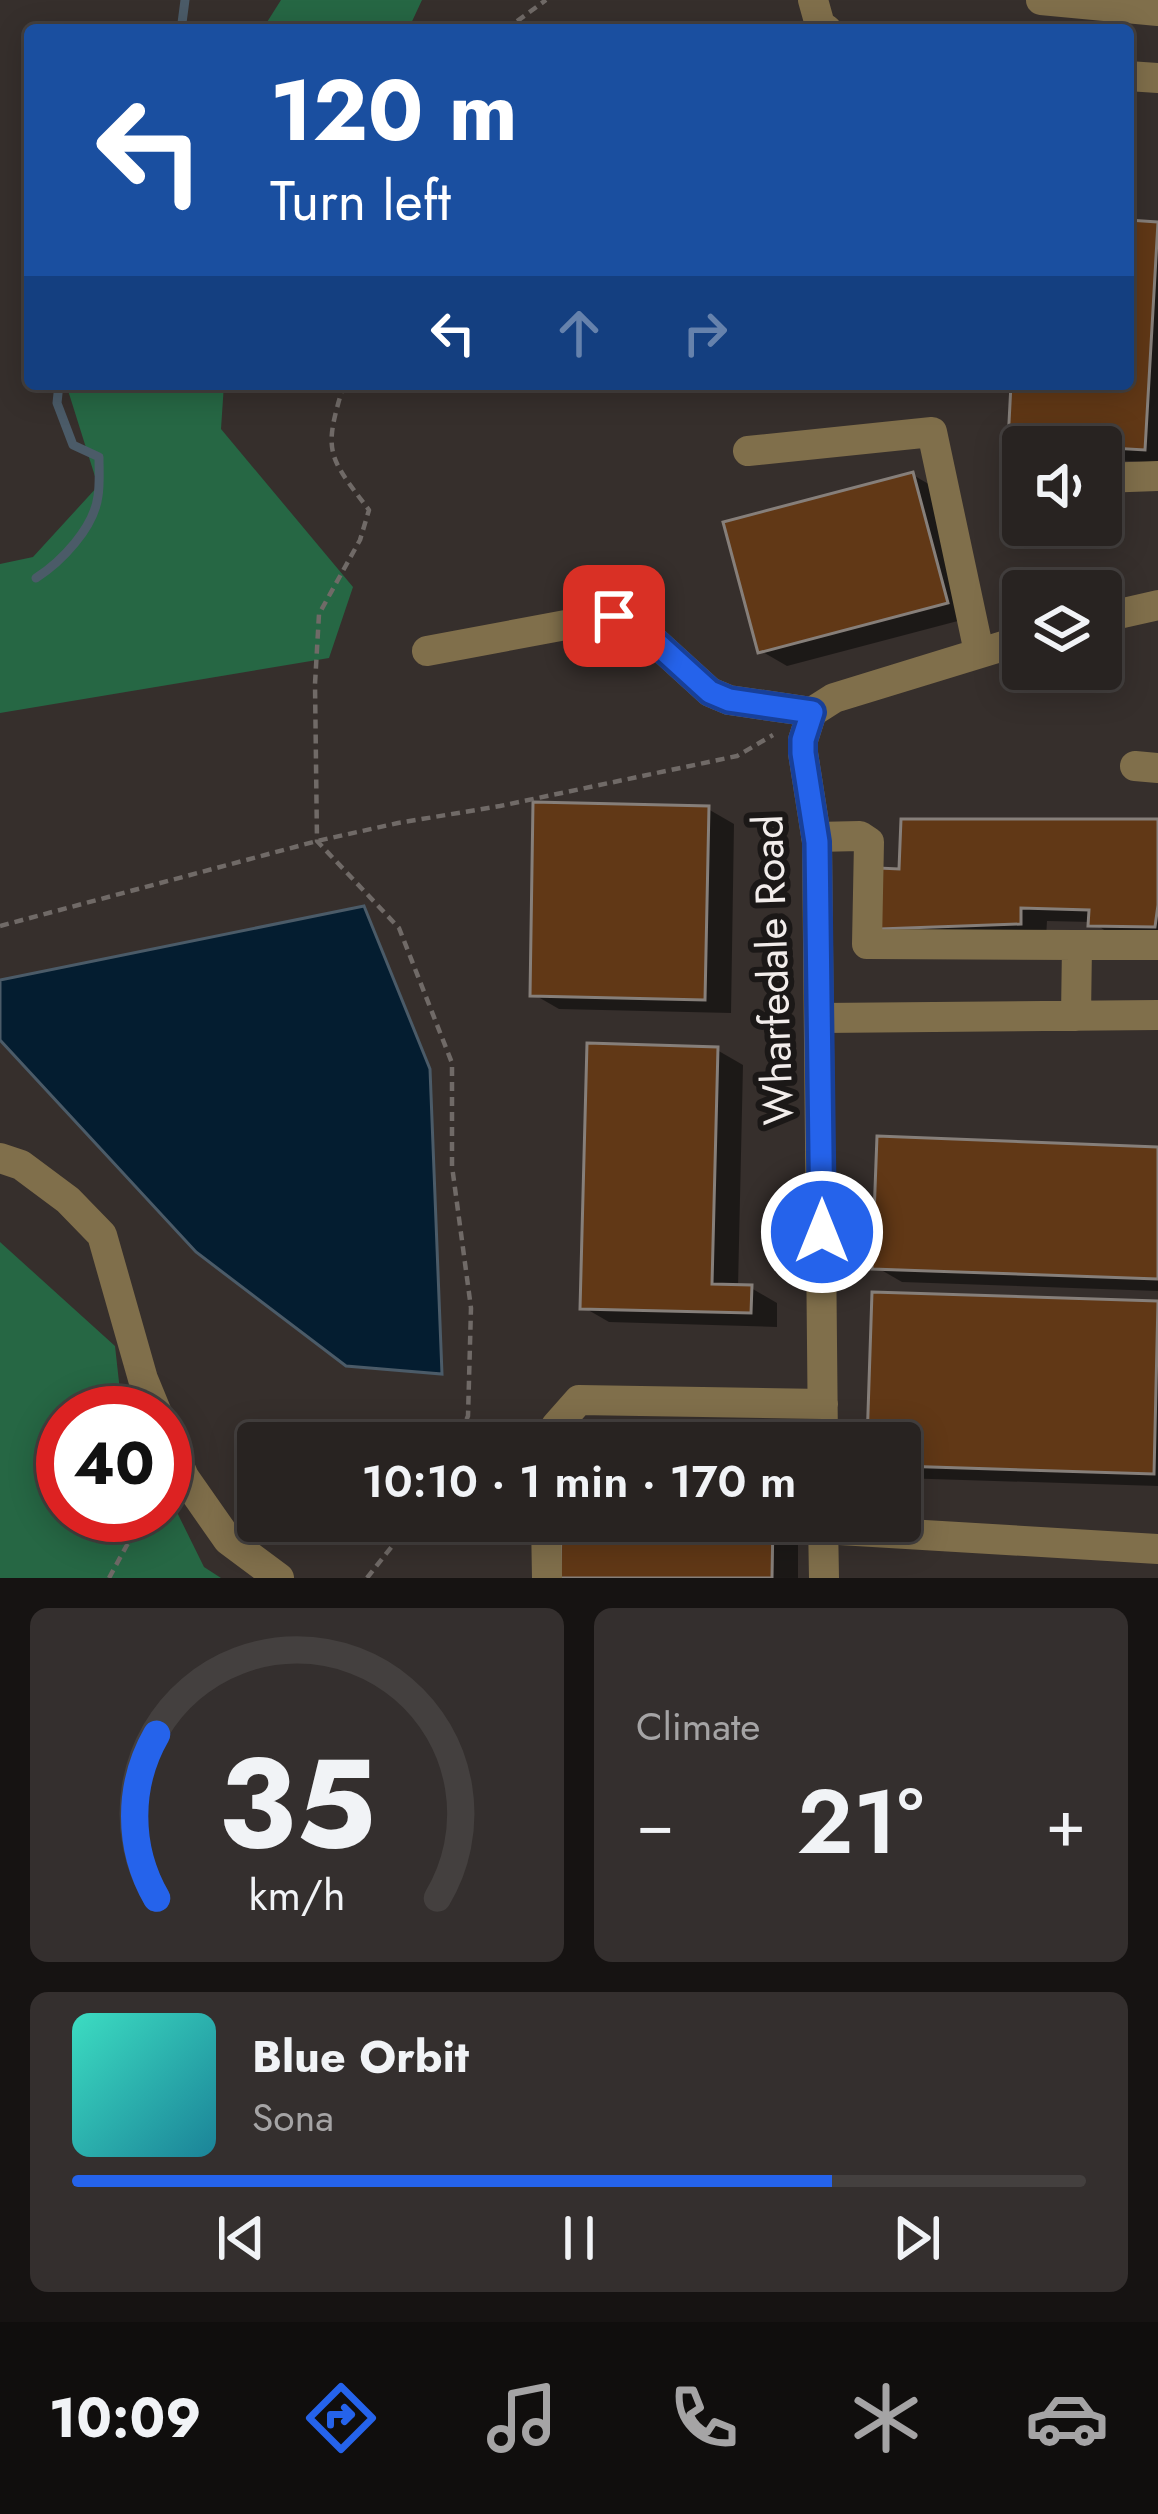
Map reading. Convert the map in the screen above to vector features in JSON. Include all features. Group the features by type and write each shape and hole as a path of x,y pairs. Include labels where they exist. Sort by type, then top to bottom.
{"street":[{"path":"1041,0 1158,10"},
{"path":"748,451 932,432 979,652"},
{"path":"1122,477 1158,476"},
{"path":"1122,613 1158,605"},
{"path":"427,651 614,616 631,620 710,692 729,700 812,712 834,698 1002,646"},
{"name":"Wharfedale Road","path":"812,712 803,753 816,837 823,1422"},
{"path":"816,837 860,836 869,842 868,944 1158,946"},
{"path":"1076,1016 1077,945"},
{"path":"820,1018 1158,1015"},
{"path":"0,1158 21,1165 68,1200 102,1235 146,1386"},
{"path":"560,1422 579,1400 823,1404"},
{"path":"192,1489 227,1540 279,1578"},
{"path":"921,1532 1158,1550"},
{"path":"546,1542 547,1578"},
{"path":"823,1542 824,1578"}],"path":[{"path":"513,24 546,0"},
{"path":"342,390 330,439 336,466 369,510 360,540 320,614 315,684 317,841 400,928 452,1064 452,1166 471,1308 465,1422"},
{"path":"0,926 317,841 736,756 812,712"},
{"path":"110,1578 130,1542"},
{"path":"367,1578 395,1542"}],"green space":[{"path":"281,0 422,0 411,24 266,24"},
{"path":"68,390 224,390 221,429 353,587 329,658 0,713 0,564 33,557 98,486"},
{"path":"0,1242 115,1346 119,1386 36,1386 36,1542 192,1542 204,1567 221,1578 0,1578"}],"water":[{"path":"364,906 430,1069 442,1374 346,1366 196,1252 0,1040 0,980"}],"building":[{"path":"1134,220 1158,222 1145,450 1122,449 1122,426 1009,426 1011,390 1134,390"},
{"path":"913,472 948,603 758,653 723,522"},
{"path":"533,802 709,806 705,1000 530,996"},
{"path":"901,819 1158,819 1155,927 1088,926 1089,910 1021,908 1021,924 879,929 879,868 899,869"},
{"path":"587,1043 718,1047 712,1284 752,1285 751,1313 580,1309"},
{"path":"877,1136 1158,1147 1158,1279 872,1269"},
{"path":"872,1292 1158,1301 1154,1474 921,1467 921,1422 868,1422"},
{"path":"561,1542 773,1542 772,1578 560,1578"}],"waterway":[{"path":"181,24 185,0"},
{"path":"36,578 83,532 99,491 99,457 73,445 57,403 58,390"}],"route":[{"path":"614,616 631,620 710,692 729,700 812,712 803,753 817,842 822,1232"}]}
